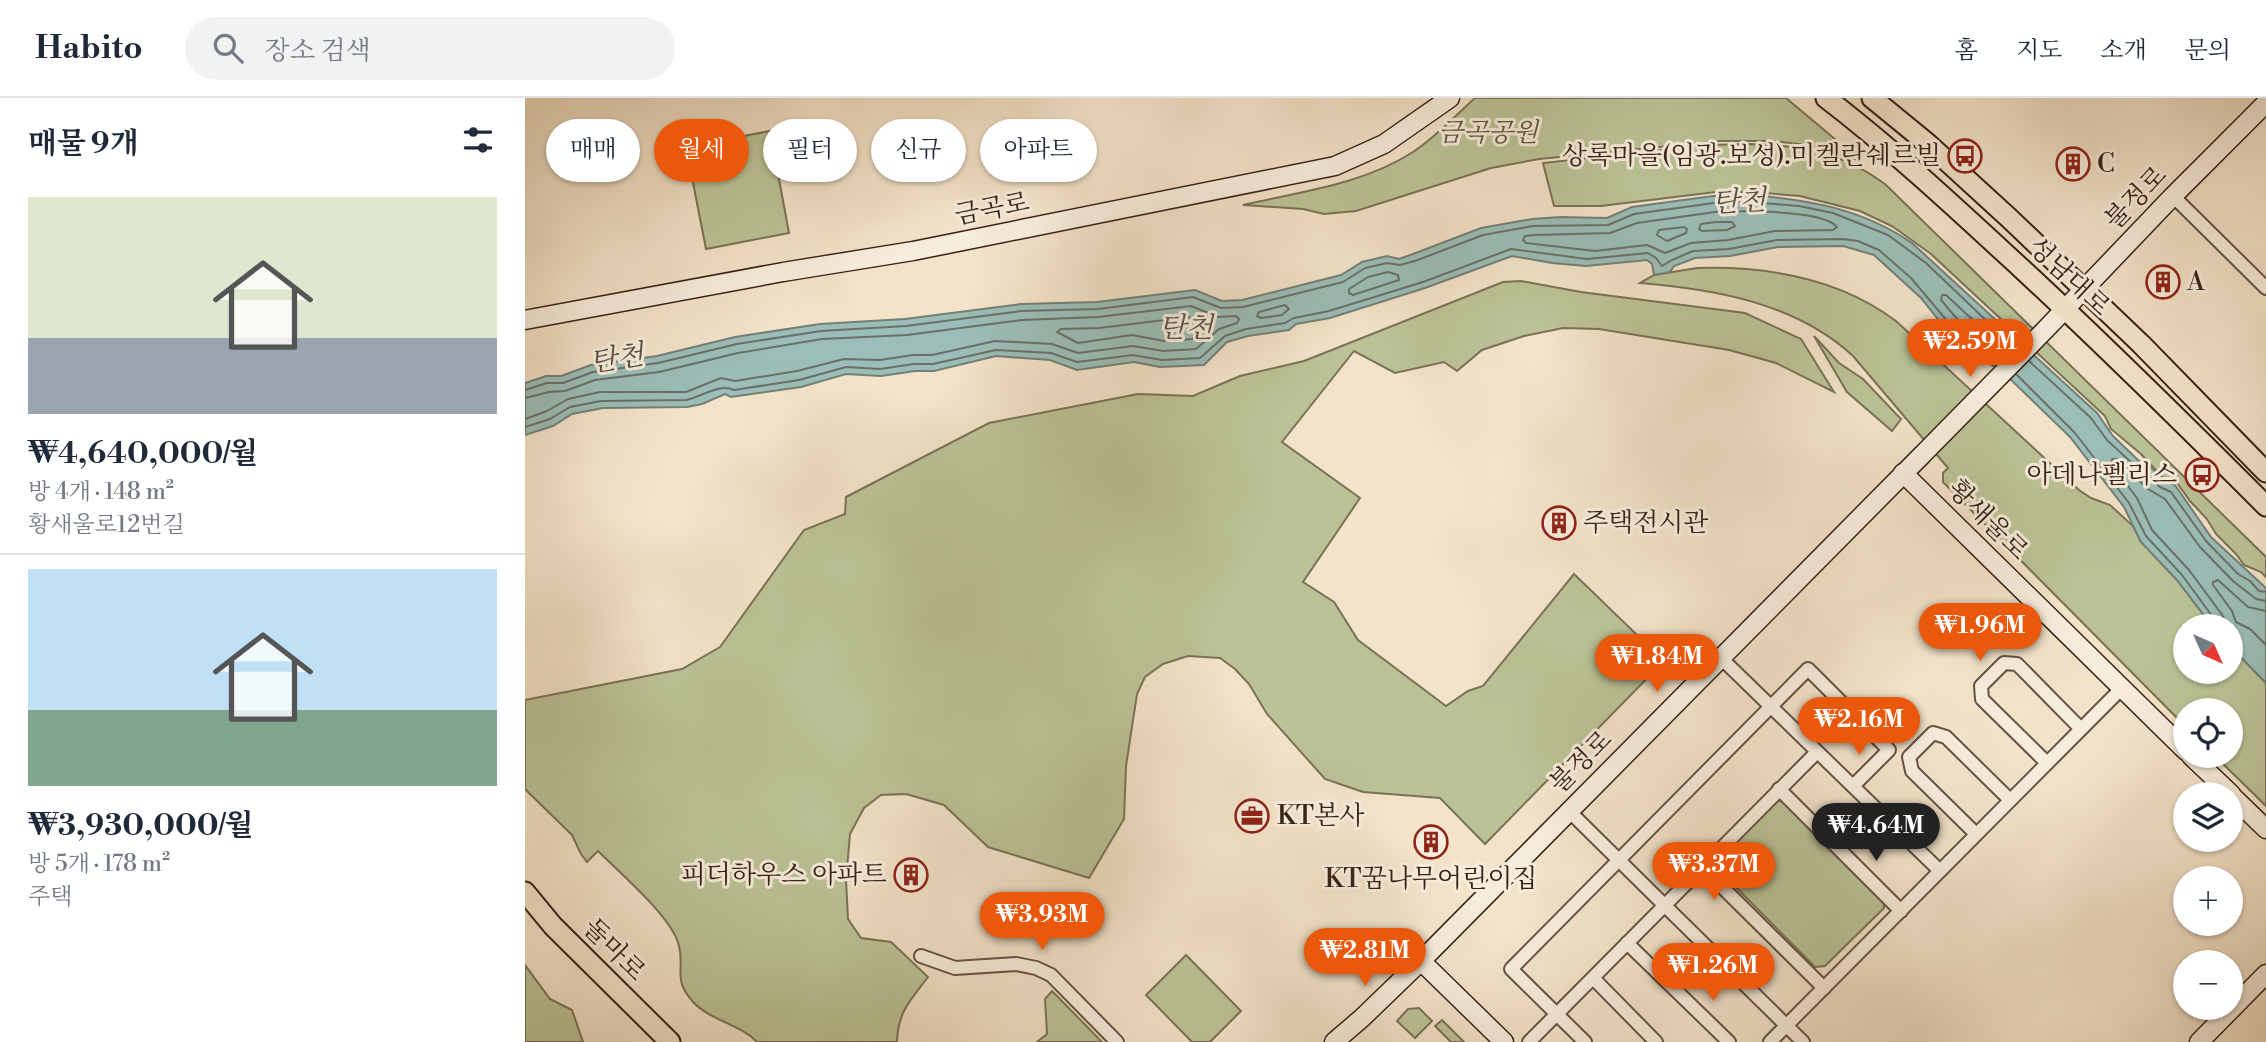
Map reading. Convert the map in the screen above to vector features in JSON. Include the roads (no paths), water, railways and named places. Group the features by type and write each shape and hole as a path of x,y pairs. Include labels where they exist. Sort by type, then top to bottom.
{"main road":[{"name":"금곡로","path":"525,320 913,251 1335,166 1384,144 1450,98"},
{"name":"성남대로","path":"1826,98 1917,172 2115,355 2266,506"},
{"name":"성남대로","path":"1872,98 1937,152 2141,344 2266,472"},
{"name":"불정로","path":"1333,1042 1421,961 2266,103"},
{"name":"황새울로","path":"1903,473 2173,739"},
{"path":"2203,768 2218,782"},
{"path":"2243,807 2266,829"},
{"name":"돌마로","path":"525,892 553,926 670,1042"},
{"path":"1421,961 1504,1042"},
{"path":"2199,1042 2266,974"}],"street":[{"path":"2173,196 2266,288"},
{"path":"1721,658 1940,871"},
{"path":"2047,763 1982,699 1981,686 2004,663 2017,664 2081,729"},
{"path":"1585,1042 1511,969 1808,669 1889,750 1853,786"},
{"path":"1770,1042 2121,689"},
{"path":"1976,834 1912,771 1909,757 1933,733 1946,737 2010,800"},
{"path":"1529,1042 1817,752"},
{"path":"1779,789 1901,911"},
{"path":"1569,811 1803,1042"},
{"path":"1702,867 1824,988"},
{"path":"1627,943 1728,1042"},
{"path":"921,956 955,968 996,968 1016,964 1036,968 1051,975 1117,1042"},
{"path":"1593,978 1656,1042"}],"water":[{"name":"탄천","path":"1752,195 1815,203 1855,214 1912,243 2097,413 2113,436 2139,461 2146,462 2164,481 2175,485 2211,537 2266,588 2266,683 2243,659 2243,614 2203,614 2177,580 2141,542 2124,507 2070,437 2005,374 1960,347 1921,298 1874,255 1843,246 1778,247 1730,256 1695,258 1674,266 1670,272 1654,275 1652,264 1647,260 1586,266 1512,256 1425,288 1330,318 1296,324 1289,330 1227,342 1204,365 1160,367 1134,362 1077,370 1050,360 996,356 934,371 881,376 846,374 801,387 731,397 725,394 687,407 603,408 572,414 553,426 525,435 525,383 546,376 561,376 591,365 657,356 735,337 820,324 905,319 1021,304 1097,302 1195,290 1222,301 1242,300 1341,275 1362,262 1387,256 1399,259 1481,228 1532,219 1607,218 1632,207 1713,196"}],"place":[{"name":"상록마을(임광.보성).미켈란쉐르빌","path":"1965,156"},
{"name":"C","path":"2073,164"},
{"name":"A","path":"2163,282"},
{"name":"아데나펠리스","path":"2202,475"},
{"name":"주택전시관","path":"1559,523"},
{"name":"KT본사","path":"1252,816"},
{"name":"KT꿈나무어린이집","path":"1431,842"},
{"name":"피더하우스 아파트","path":"911,875"}],"park label":[{"name":"금곡공원","path":"1488,133"}]}
